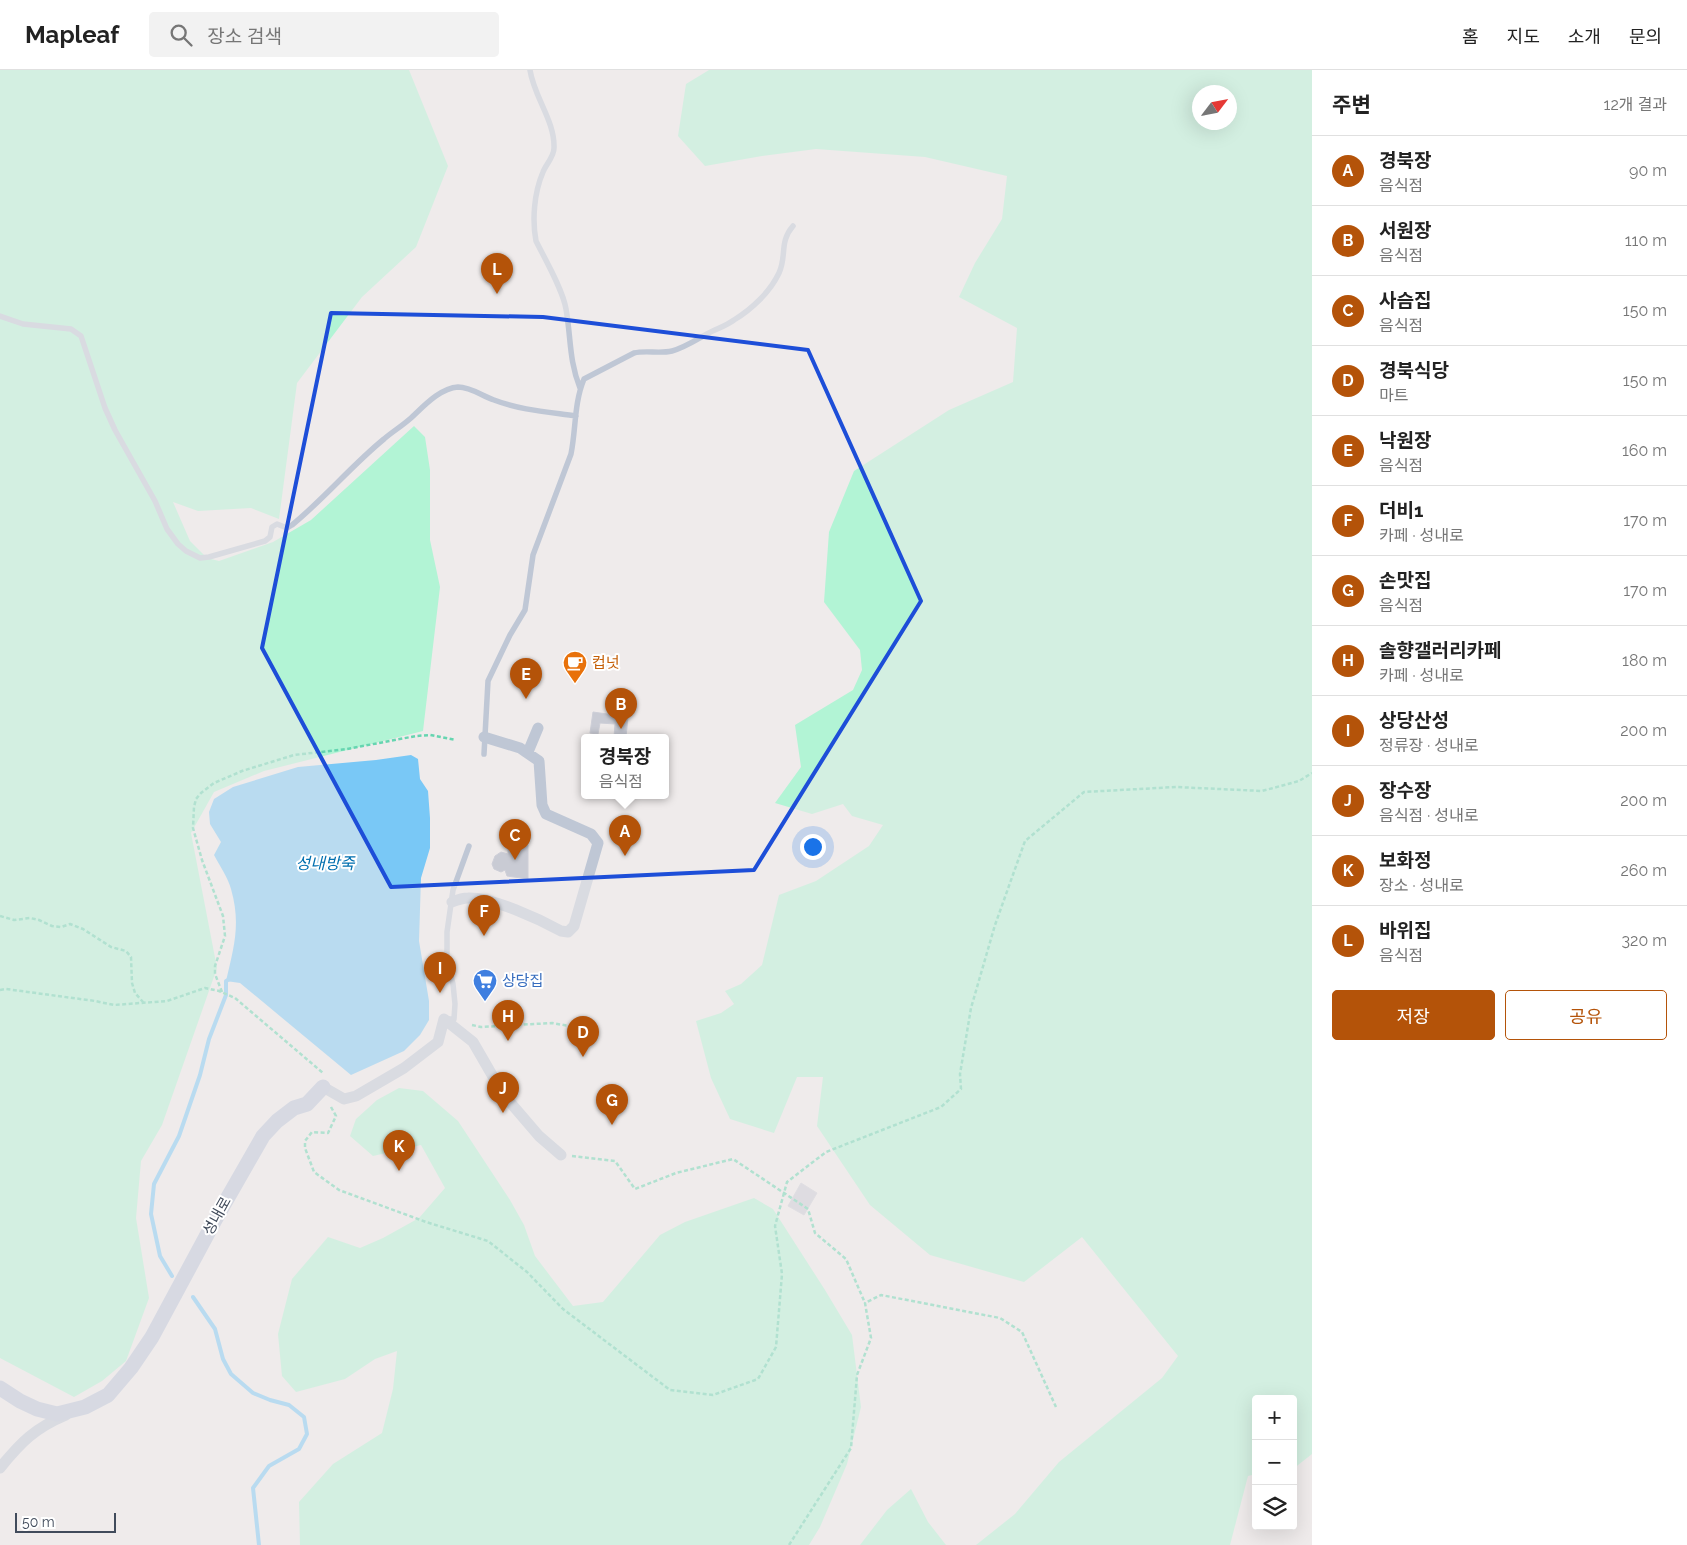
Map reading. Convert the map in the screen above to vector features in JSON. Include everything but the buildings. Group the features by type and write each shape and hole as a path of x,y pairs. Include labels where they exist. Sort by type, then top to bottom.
{"street":[{"path":"528,752 538,728"},
{"path":"452,902 466,898 482,899 528,914 561,931 568,932 574,926 598,843 591,834 546,814 542,805 539,760 528,752 507,743 484,737"},
{"path":"324,1081 344,1099 356,1096 404,1068 438,1042 444,1019 473,1042 503,1094 539,1136 560,1155"},
{"name":"성내로","path":"0,1390 37,1409 57,1414 85,1407 108,1395 132,1368 152,1337 263,1136 277,1121 294,1108 306,1104 324,1081"},
{"path":"0,1468 17,1447 35,1430 85,1407"}],"lane":[{"path":"530,70 535,91 552,131 554,147 554,152 542,174 536,198 534,234 536,242 563,297 569,346 574,372 580,388"},
{"path":"484,754 488,681 510,635 525,610 533,555 571,454 580,388 584,379 634,353 642,351 674,351 740,316 765,294 779,272 784,244 788,231 793,226"},
{"path":"0,316 23,324 71,329 81,336 105,408 115,430 155,501 167,529 178,544 186,551 200,558 265,541 270,537 272,527 277,524 287,528 292,525 384,438 424,406 449,390 458,388 468,389 494,400 524,408 576,416"},
{"path":"444,1019 454,1019 453,990 447,961 447,932 453,890 469,846"}],"path":[{"path":"221,992 215,974 215,966 225,936 223,916 202,860 193,828 194,807 201,793 214,783 236,773 294,755 346,749 416,736 430,735 456,740"},
{"path":"0,990 6,989 114,1005 167,1001 205,988 235,998 324,1081 336,1116 328,1134 312,1132 305,1141 305,1148 314,1172 339,1190 426,1222 488,1241 527,1272 563,1309 670,1390 713,1395 758,1379 776,1347 782,1274 775,1226 787,1182 826,1152 941,1107 961,1089 960,1074 970,1008 995,925 1025,841 1084,792 1176,787 1262,791 1299,781 1312,773"},
{"path":"0,916 14,920 30,918 52,926 61,927 70,924 83,929 112,947 126,951 131,957 134,993 144,1002"},
{"path":"472,1025 481,1027 552,1023 592,1030"},
{"path":"560,1155 615,1161 635,1189 676,1173 733,1159 808,1209 815,1233 846,1259 865,1303 871,1338 857,1375 851,1448 789,1545"},
{"path":"865,1303 881,1294 1000,1318 1022,1332 1056,1407"}],"highlighted area":[{"path":"331,313 543,317 808,350 921,601 754,870 391,887 262,648"}],"green space":[{"path":"0,70 409,70 448,166 416,247 362,297 297,383 279,519 251,508 198,511 173,502 190,541 207,558 219,561 273,542 311,520 414,426 425,437 430,470 430,540 440,587 423,731 264,771 214,792 191,833 217,968 162,1125 141,1161 136,1218 149,1298 126,1361 102,1381 74,1397 0,1358"},
{"path":"709,70 1312,70 1312,1454 1297,1466 1297,1395 1252,1395 1252,1475 1248,1476 1230,1545 976,1545 1015,1514 1059,1462 1162,1378 1178,1356 1082,1237 1024,1282 930,1255 870,1205 817,1126 823,1077 797,1077 774,1133 730,1119 711,1078 696,1021 721,1013 734,1004 725,991 741,984 762,965 779,895 816,881 869,846 883,825 852,816 843,804 812,814 775,803 801,767 795,725 853,690 862,670 860,650 824,602 829,532 854,471 949,410 1013,382 1017,328 959,297 975,263 1002,219 1007,176 925,157 816,149 705,166 678,136 686,84"},
{"path":"399,1088 423,1091 458,1121 510,1200 524,1225 535,1256 573,1306 603,1302 660,1235 685,1222 754,1198 773,1209 852,1335 861,1407 847,1464 820,1527 809,1545 300,1545 299,1502 333,1464 382,1433 393,1389 397,1351 375,1359 345,1379 296,1392 282,1376 278,1334 292,1279 328,1237 360,1248 383,1238 419,1218 445,1188 421,1145 373,1156 350,1136 356,1119 377,1100"},
{"path":"911,1489 928,1522 946,1545 860,1545 887,1510"}],"water":[{"name":"성내방죽","path":"411,755 418,759 420,779 428,791 430,818 430,848 421,878 419,941 429,1001 429,1020 420,1035 404,1051 351,1075 240,983 226,981 234,946 236,913 230,885 214,855 221,842 210,824 209,812 214,799 233,787 298,767"}],"waterway":[{"path":"172,1276 160,1256 151,1214 154,1184 179,1136 200,1075 209,1039 226,995 226,981 230,979"},
{"path":"193,1297 215,1329 223,1359 231,1374 253,1393 289,1405 304,1417 307,1434 299,1449 269,1466 253,1488 259,1545"}],"place":[{"name":"바위집","path":"497,294"},
{"name":"컵넛","path":"575,684"},
{"name":"낙원장","path":"526,699"},
{"name":"서원장","path":"621,729"},
{"name":"경북장","path":"625,856"},
{"name":"사슴집","path":"515,860"},
{"name":"더비1","path":"484,936"},
{"name":"상당산성","path":"440,993"},
{"name":"상당집","path":"485,1002"},
{"name":"솔향갤러리카페","path":"508,1041"},
{"name":"경북식당","path":"583,1057"},
{"name":"장수장","path":"503,1113"},
{"name":"손맛집","path":"612,1125"},
{"name":"보화정","path":"399,1171"}]}
